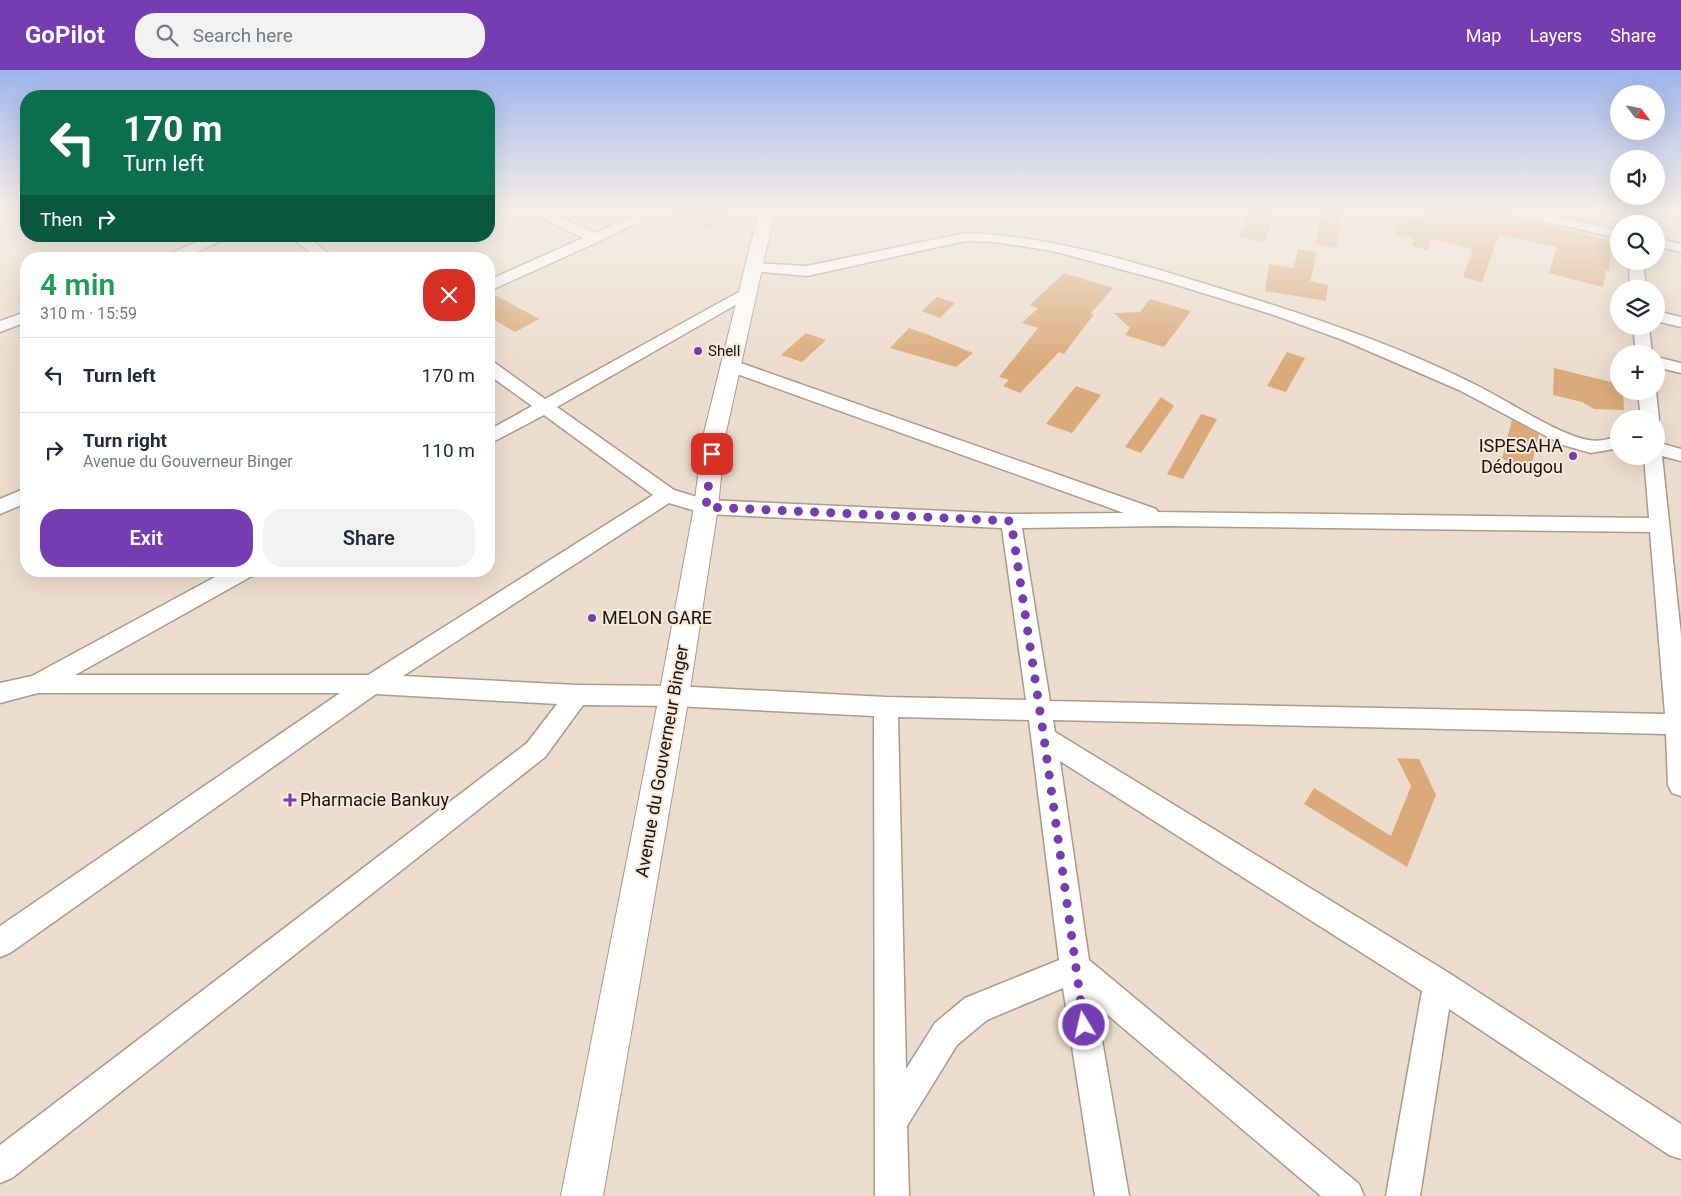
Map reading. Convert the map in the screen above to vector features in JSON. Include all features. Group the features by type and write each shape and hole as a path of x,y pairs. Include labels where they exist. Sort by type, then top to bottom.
{"main road":[{"name":"Avenue du Gouverneur Binger","path":"582,1196 674,696 706,507 714,437 753,263"}],"street":[{"path":"495,283 541,263"},
{"path":"495,435 546,406 749,280 846,263"},
{"path":"1118,263 1302,319 1391,354 1486,397 1566,440 1584,446 1610,444"},
{"path":"1665,318 1681,322"},
{"path":"0,328 20,320"},
{"path":"1665,364 1681,368"},
{"path":"729,365 1164,520"},
{"path":"495,371 546,406 667,496 706,507 1011,521 1164,520 1660,525"},
{"path":"1665,451 1681,455"},
{"path":"1654,465 1680,724 1681,785"},
{"path":"0,943 372,684 667,496"},
{"path":"0,507 20,498"},
{"path":"1011,521 1042,724 1075,968 1112,1196"},
{"path":"0,705 233,577"},
{"path":"0,693 38,684 372,684 577,695 674,696 886,707 1042,724 1680,724"},
{"path":"0,1166 536,750 577,695"},
{"path":"886,707 892,1196"},
{"path":"1042,724 1681,1143"},
{"path":"892,1121 946,1034 976,1009 1075,968"},
{"path":"1075,968 1347,1196"},
{"path":"1402,1196 1438,984"}],"building":[{"path":"1295,263 1314,263 1310,281 1328,285 1326,301 1265,291 1269,264 1294,268"},
{"path":"1468,263 1489,263 1482,282 1463,277"},
{"path":"1552,263 1610,263 1609,271 1606,270 1603,287 1549,273"},
{"path":"1064,273 1113,288 1090,314 1094,314 1064,354 1059,352 1020,393 1003,386 1009,380 999,377 1038,328 1022,323 1038,308 1030,305"},
{"path":"497,296 539,319 515,332 495,320 495,297"},
{"path":"937,297 955,303 940,318 922,311"},
{"path":"1150,299 1191,311 1164,347 1125,335 1130,328 1114,313 1140,312"},
{"path":"909,328 973,353 956,367 890,348"},
{"path":"806,333 826,340 802,362 781,355"},
{"path":"1287,352 1305,358 1286,392 1267,386"},
{"path":"1554,368 1610,382 1610,400 1623,400 1624,410 1594,409 1582,402 1553,395"},
{"path":"1076,386 1101,395 1072,433 1046,424"},
{"path":"1161,397 1174,406 1141,453 1125,447"},
{"path":"1201,414 1217,419 1183,479 1167,474"},
{"path":"1512,420 1539,434 1531,468 1502,459"},
{"path":"1397,758 1419,759 1436,795 1407,867 1304,804 1314,788 1391,836 1411,786"}],"place":[{"name":"Shell","path":"698,351"},
{"name":"ISPESAHA Dédougou","path":"1573,456"},
{"name":"MELON GARE","path":"592,618"},
{"name":"Pharmacie Bankuy","path":"290,800"}],"route":[{"path":"712,454 706,507 1011,521 1044,738 1084,1025"}]}
